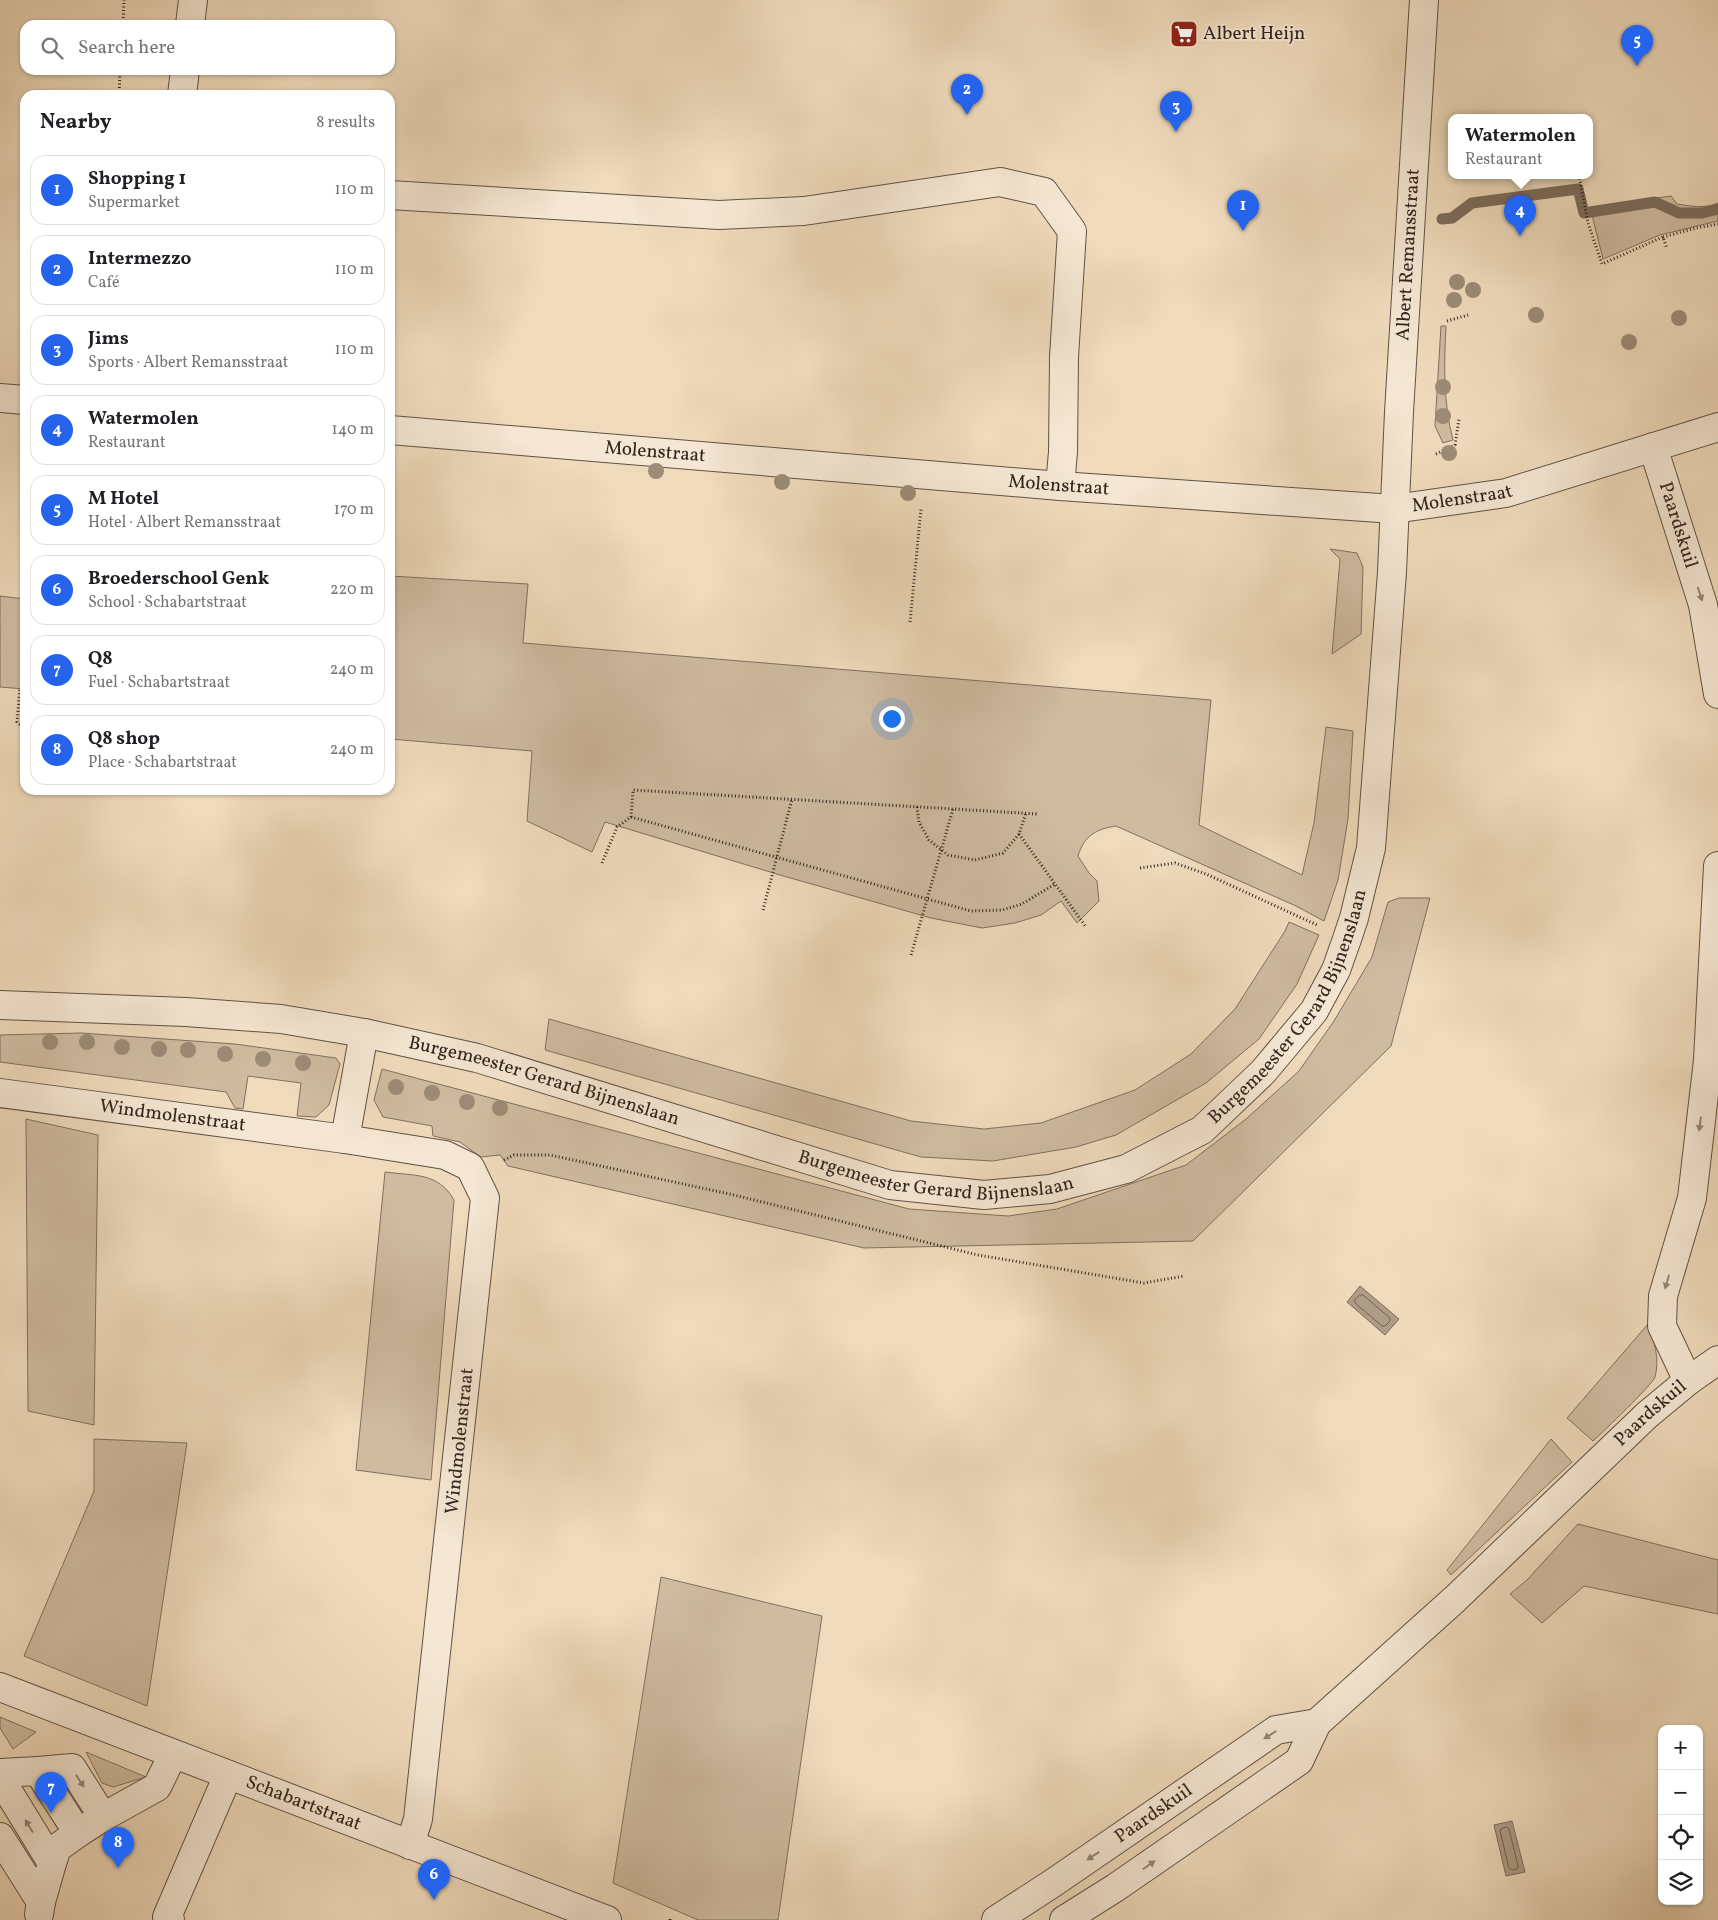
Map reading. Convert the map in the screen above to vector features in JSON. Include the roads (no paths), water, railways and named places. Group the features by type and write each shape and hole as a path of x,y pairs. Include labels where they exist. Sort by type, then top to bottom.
{"street":[{"path":"191,20 193,0"},
{"name":"Albert Remansstraat","path":"1394,508 1424,0"},
{"path":"183,90 184,75"},
{"path":"395,195 719,215 804,211 1000,182 1044,192 1072,231 1064,357 1063,452 1060,486"},
{"path":"0,398 20,400"},
{"name":"Molenstraat","path":"395,430 1060,486 1394,508 1506,493 1718,428"},
{"name":"Paardskuil","path":"1653,447 1703,605 1718,694"},
{"name":"Burgemeester Gerard Bijnenslaan","path":"0,1006 186,1012 271,1018 364,1033 477,1058 890,1184 984,1195 1050,1189 1126,1169 1202,1130 1263,1072 1314,1011 1336,970 1354,918 1371,848 1388,630 1394,508"},
{"name":"Paardskuil","path":"1064,1920 1116,1888 1299,1761 1317,1723 1455,1599 1647,1415 1688,1381 1662,1326 1663,1296 1692,1198 1708,1060 1718,866"},
{"path":"345,1139 364,1033"},
{"name":"Windmolenstraat","path":"0,1093 345,1139 445,1156 470,1168 485,1198 418,1820 410,1845"},
{"path":"1688,1381 1718,1360"},
{"name":"Schabartstraat","path":"0,1687 607,1920"},
{"name":"Paardskuil","path":"996,1920 1276,1730 1317,1723"},
{"path":"40,1911 57,1848 103,1817 157,1787 173,1754"},
{"path":"0,1772 72,1768 103,1817"},
{"path":"38,1771 78,1833"},
{"path":"170,1920 167,1917 228,1774"},
{"path":"0,1778 52,1863"},
{"path":"0,1837 40,1911"}],"water":[{"path":"1360,1286 1399,1319 1385,1335 1347,1302"},
{"path":"1512,1821 1525,1872 1506,1876 1494,1825"}],"waterway":[{"path":"1442,219 1452,218 1472,203 1578,189 1584,213 1655,202 1679,213 1702,213 1718,209"}],"place":[{"name":"Albert Heijn","path":"1184,34"},
{"name":"M Hotel","path":"1637,66"},
{"name":"Intermezzo","path":"967,115"},
{"name":"Jims","path":"1176,132"},
{"name":"Shopping 1","path":"1243,231"},
{"name":"Watermolen","path":"1520,236"},
{"name":"Q8","path":"51,1813"},
{"name":"Q8 shop","path":"118,1868"},
{"name":"Broederschool Genk","path":"434,1900"}]}
